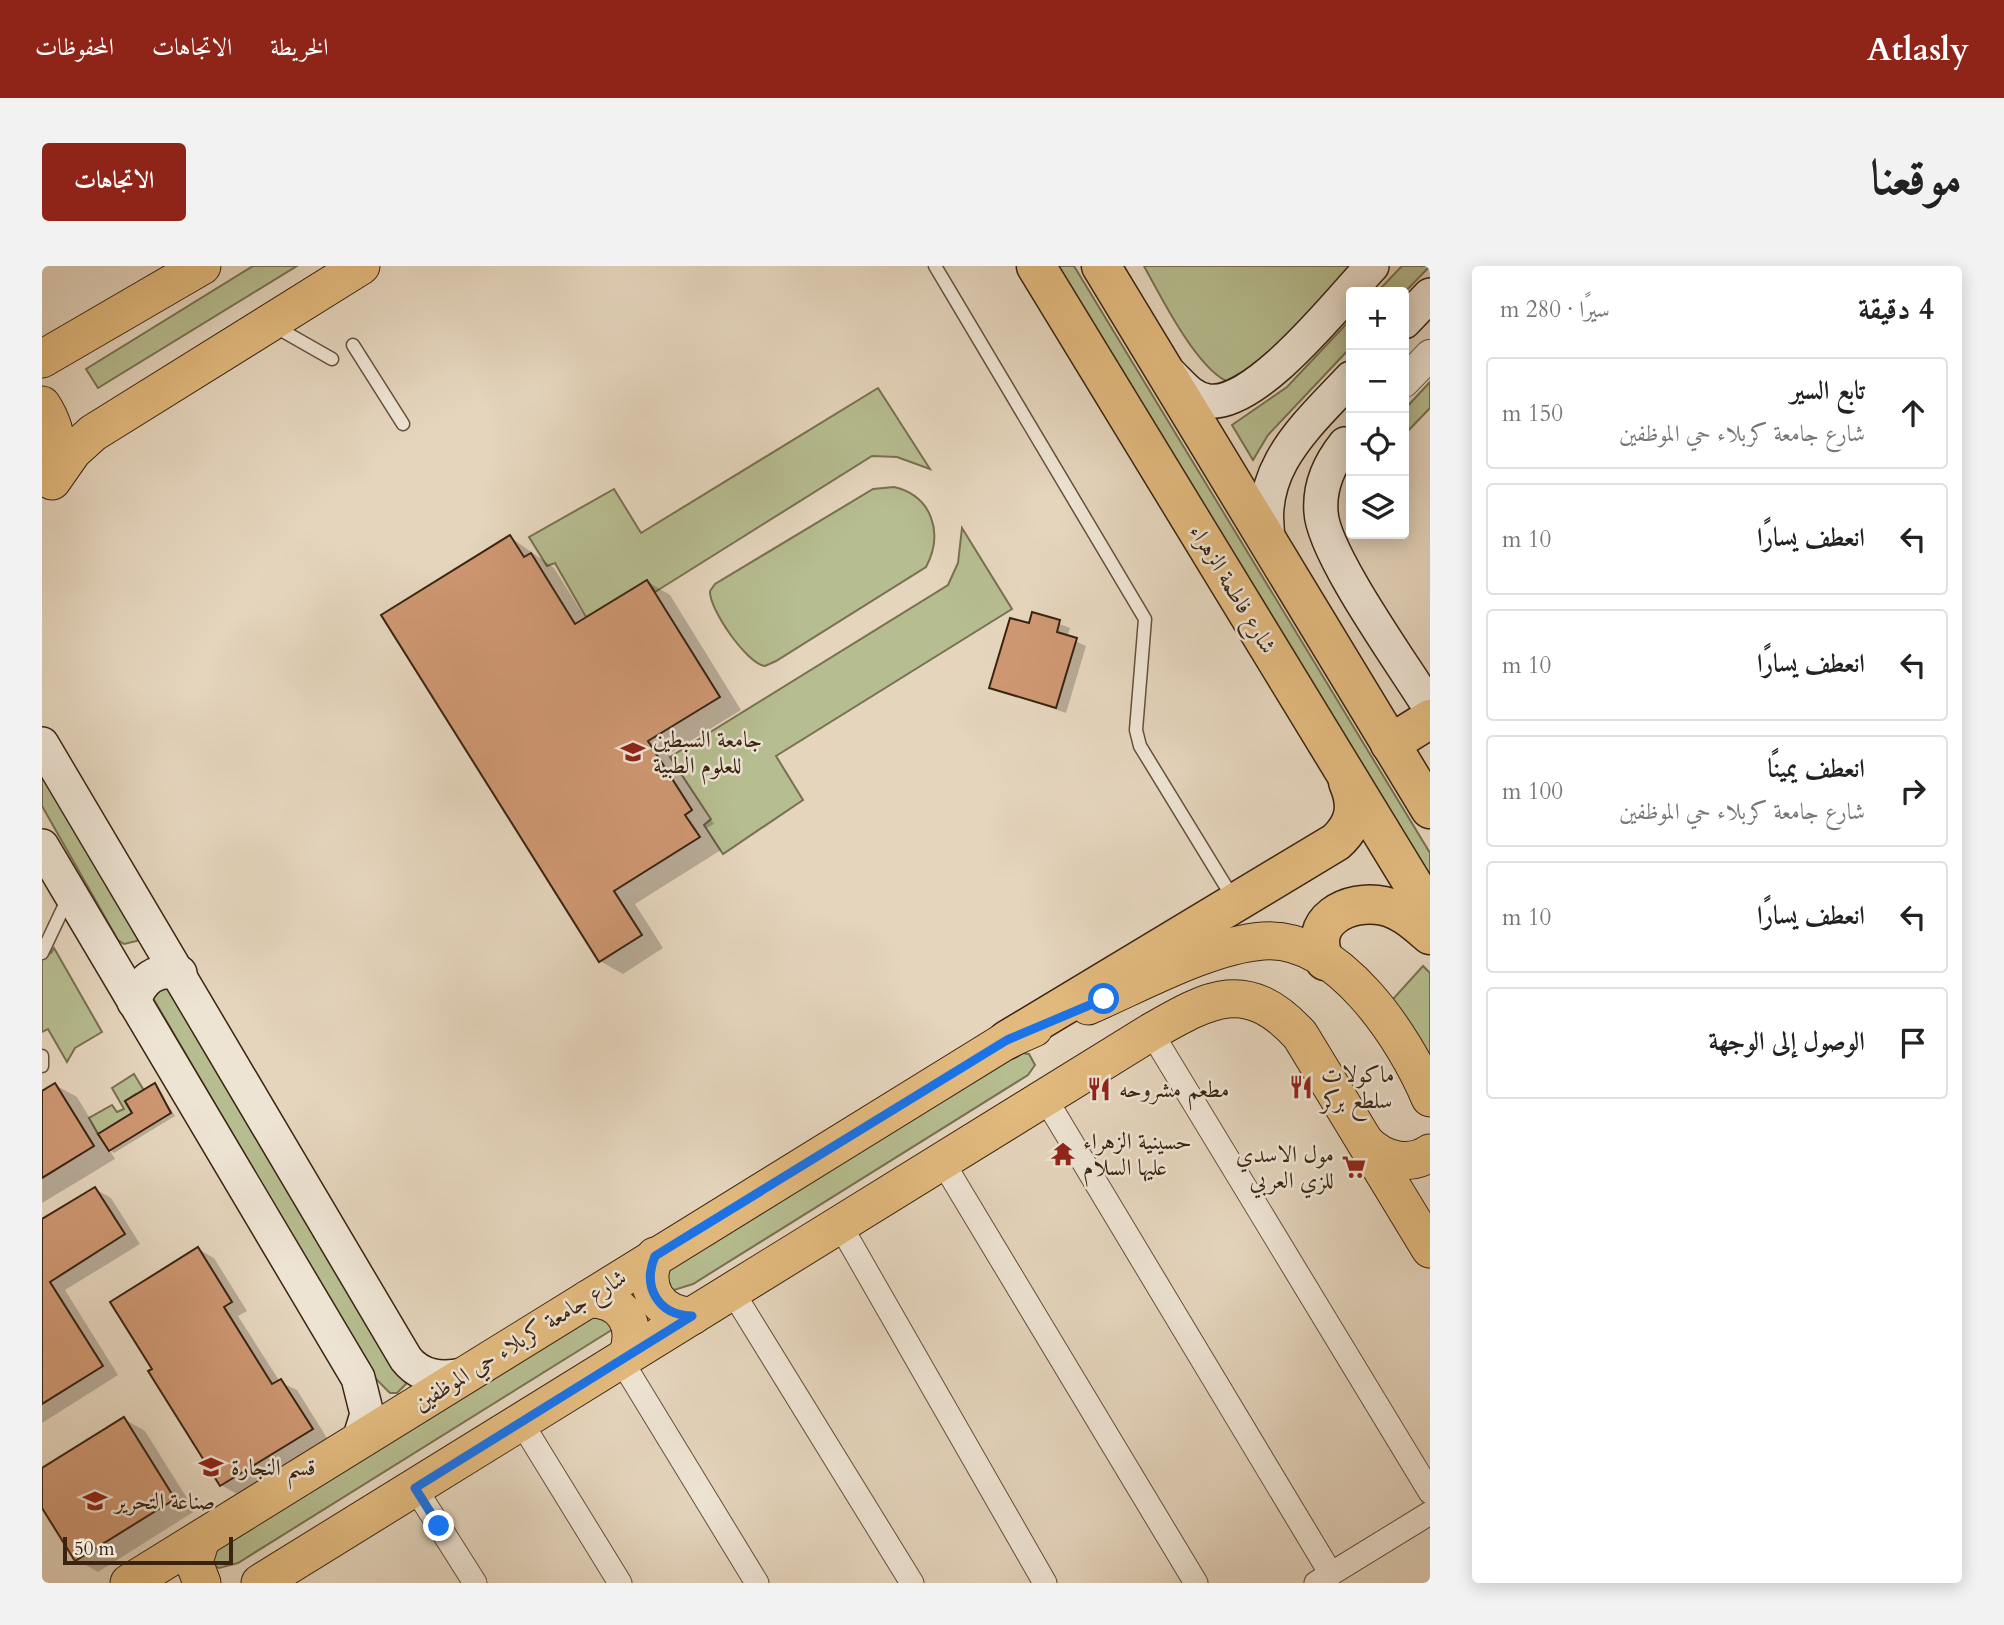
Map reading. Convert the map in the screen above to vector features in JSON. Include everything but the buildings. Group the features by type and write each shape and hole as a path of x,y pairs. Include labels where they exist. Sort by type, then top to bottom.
{"highway":[{"name":"شارع فاطمة الزهراء","path":"1036,266 1430,912"},
{"path":"1101,266 1153,356 1430,809"},
{"path":"1390,744 1430,719"},
{"path":"1007,1040 1236,903 1346,832 1353,819 1354,805 1343,770"},
{"path":"1325,961 1320,943 1322,928 1332,915 1352,906 1373,904 1393,909 1430,935"}],"main road":[{"path":"42,359 202,266"},
{"path":"47,490 73,451 93,433 361,266"},
{"path":"1153,356 1191,394 1212,402 1250,390 1271,373 1372,266"},
{"path":"1409,317 1430,295"},
{"path":"1271,548 1266,516 1271,483 1284,453 1346,383"},
{"path":"42,405 55,430 57,443 47,490"},
{"path":"1346,443 1328,469 1323,484 1321,515 1324,530 1337,558 1430,708"},
{"path":"42,744 180,973 406,1360 426,1375 443,1378 463,1375"},
{"path":"42,846 358,1378 368,1413 359,1440"},
{"path":"102,949 127,952 139,947 152,927"},
{"name":"شارع جامعة كربلاء حي الموظفين","path":"137,1582 201,1538 1007,1040 1231,946 1280,941 1301,947 1325,961 1352,983 1393,1027 1430,1098"},
{"path":"134,1002 145,980 155,973 180,973"},
{"path":"260,1583 1151,1032 1205,1003 1234,997 1266,1006 1300,1035 1430,1249"},
{"path":"1366,1143 1392,1159 1414,1161 1430,1153"},
{"path":"655,1256 650,1268 652,1292 668,1311 692,1316"},
{"path":"588,1299 612,1303 629,1321 632,1332 624,1358"},
{"path":"201,1538 194,1562 202,1583"}],"street":[{"path":"1409,377 1430,355"},
{"path":"1151,1032 1430,1492"},
{"path":"1045,1098 1324,1578 1430,1513"},
{"path":"943,1161 1196,1583"},
{"path":"840,1225 1045,1583"},
{"path":"732,1291 912,1583"},
{"path":"624,1358 757,1583"},
{"path":"521,1422 620,1583"},
{"path":"415,1488 475,1583"}],"lane":[{"path":"935,266 1145,619 1136,730 1140,746 1236,903"},
{"path":"267,323 305,341 332,359"},
{"path":"353,345 403,424"},
{"path":"42,953 69,895"},
{"path":"42,1056 42,1066"}],"green space":[{"path":"253,266 297,266 98,388 86,369"},
{"path":"1054,266 1074,266 1430,853 1430,881"},
{"path":"1144,266 1362,266 1279,353 1226,381 1214,373 1191,346"},
{"path":"1402,266 1430,266 1409,288 1382,287"},
{"path":"1346,324 1346,352 1268,435 1253,460 1232,425 1287,387"},
{"path":"1430,382 1430,408 1409,430 1409,405"},
{"path":"878,388 930,469 897,457 872,456 655,592 647,580 586,617 555,563 547,566 529,537 614,489 641,533"},
{"path":"894,487 918,499 931,518 934,541 926,567 776,661 765,666 757,663 739,646 722,622 711,599 710,591 715,584 873,489"},
{"path":"962,528 1012,609 776,756 803,800 723,854 704,825 711,819 670,757 948,585 958,563"},
{"path":"42,759 139,937 137,941 124,944 118,940 42,806"},
{"path":"54,948 102,1032 75,1048 67,1062 48,1029 42,1032 42,956 51,953"},
{"path":"1423,966 1430,973 1430,1055 1393,999"},
{"path":"162,980 403,1376 406,1384 397,1393 390,1393 376,1379 153,998"},
{"path":"1022,1053 1029,1054 1035,1065 1028,1075 693,1284 674,1290 667,1286 664,1280 670,1268"},
{"path":"134,1074 152,1104 136,1094 125,1101 132,1113 98,1134 89,1118 112,1105 117,1112 124,1109 112,1088"},
{"path":"606,1306 618,1326 238,1563 219,1568 212,1565 210,1552"}],"place":[{"name":"جامعة السبطين للعلوم الطبية","path":"633,752"},
{"name":"ماكولات سلطع بركر","path":"1301,1087"},
{"name":"مطعم مشروحه","path":"1099,1089"},
{"name":"حسينية الزهراء عليها السلام","path":"1063,1154"},
{"name":"مول الاسدي للزي العربي","path":"1354,1167"},
{"name":"قسم النجارة","path":"211,1467"},
{"name":"صناعة التحرير","path":"95,1501"}],"route":[{"path":"439,1526 415,1488 692,1316 668,1311 658,1303 649,1280 655,1256 1007,1040 1104,999"}]}
